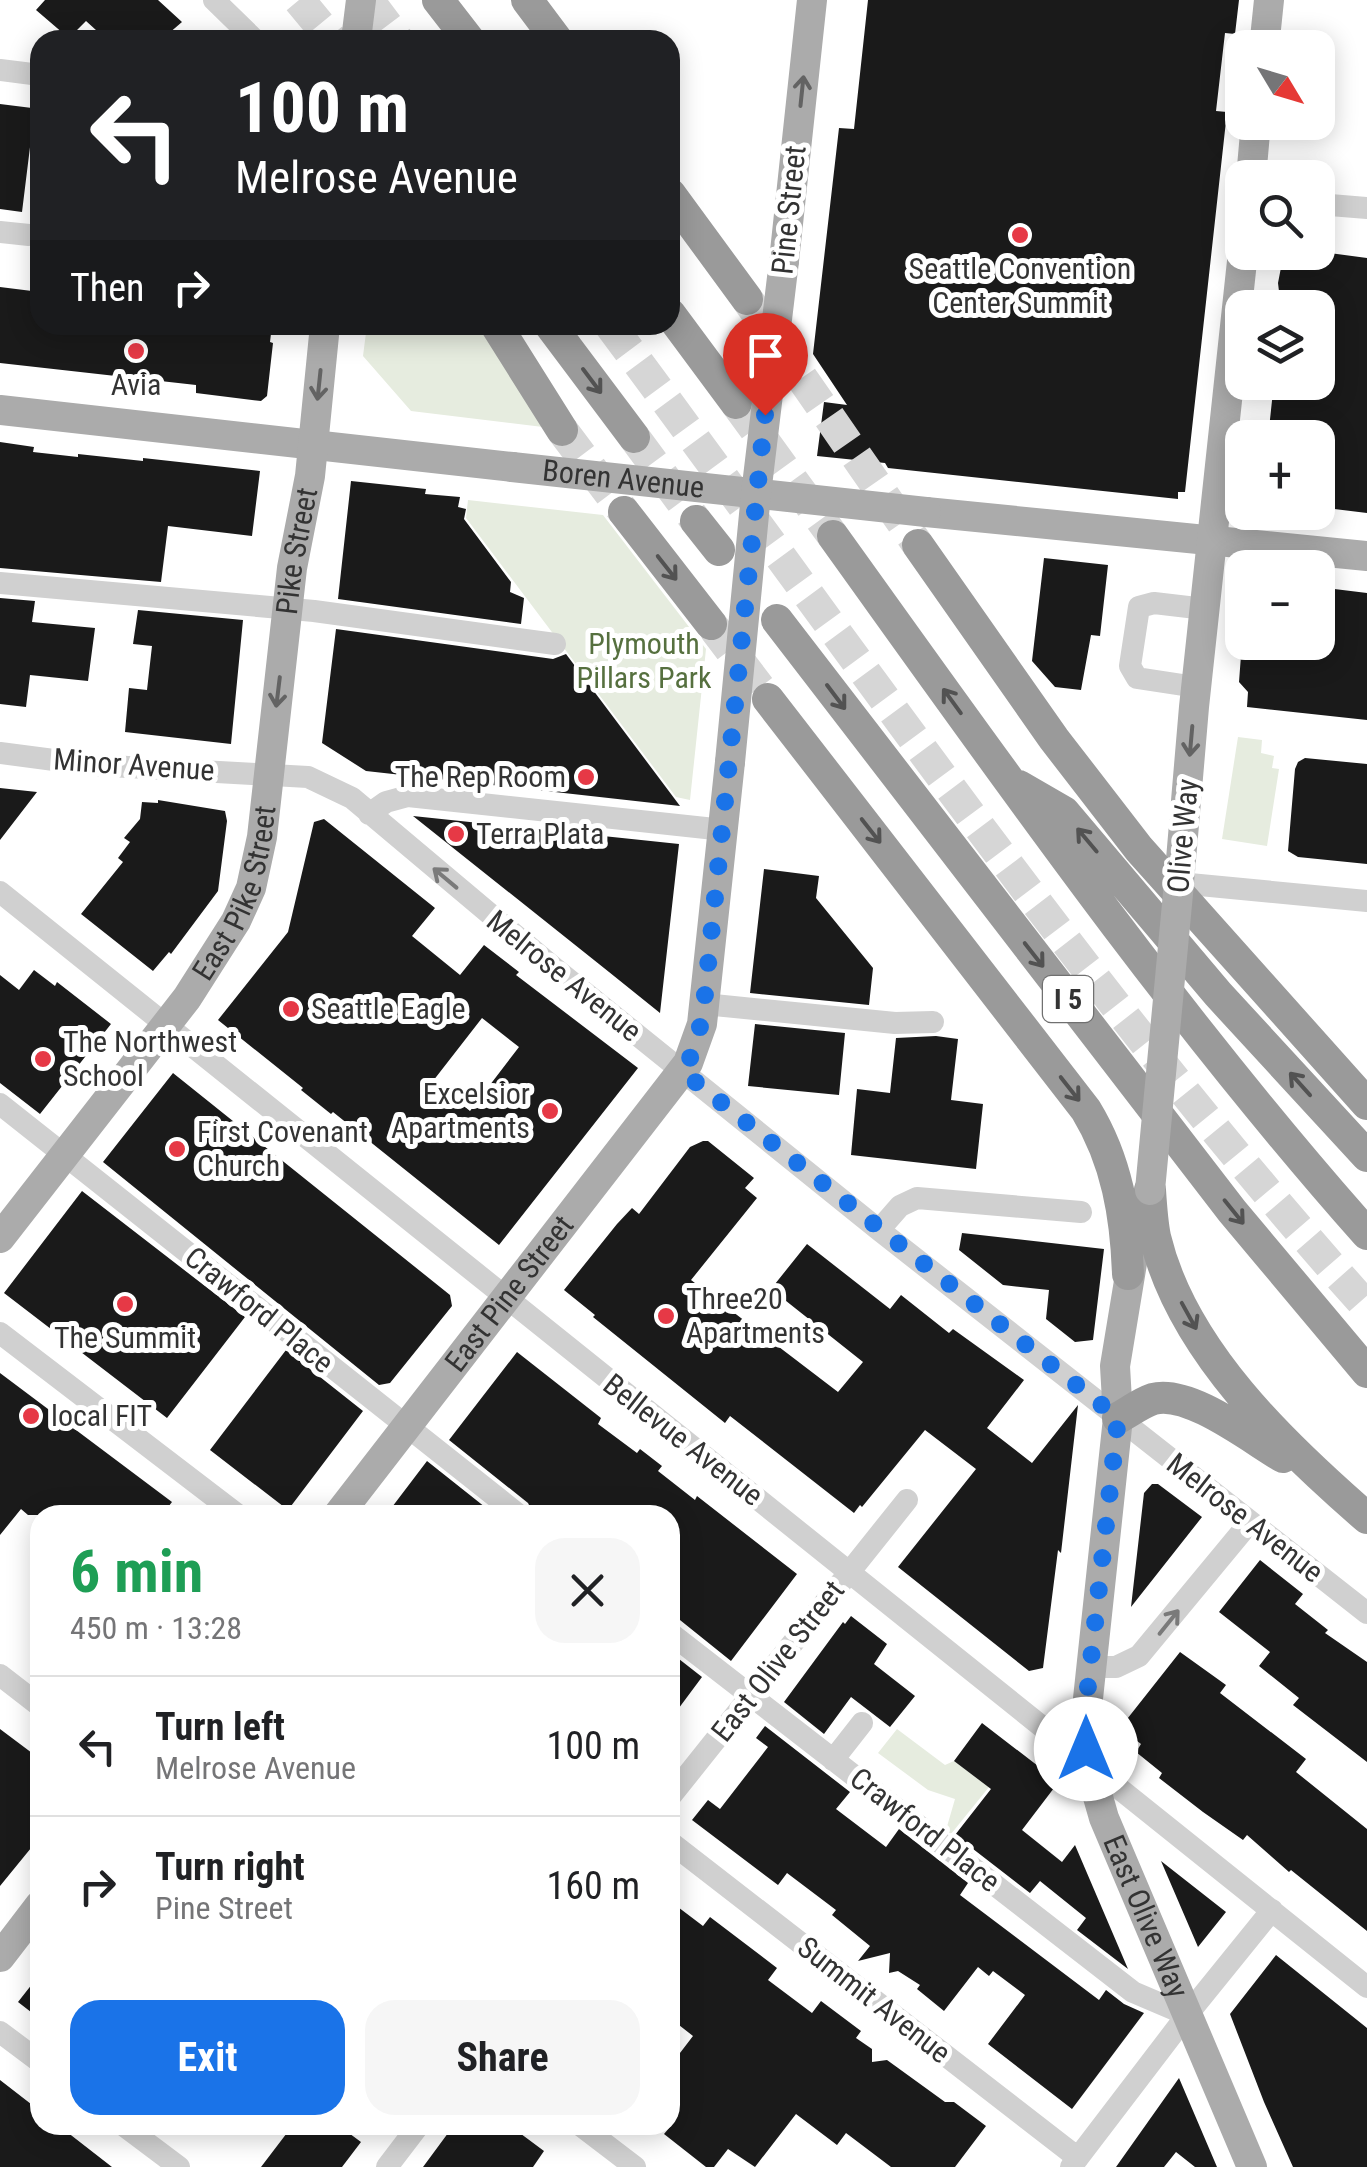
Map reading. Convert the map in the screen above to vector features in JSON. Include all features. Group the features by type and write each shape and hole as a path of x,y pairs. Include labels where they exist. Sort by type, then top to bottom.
{"highway":[{"path":"438,0 460,30"},
{"path":"463,0 475,30"},
{"path":"527,0 549,30"},
{"path":"680,208 747,299"},
{"path":"680,328 736,404"},
{"path":"502,335 562,430"},
{"path":"557,335 634,438"},
{"path":"624,512 711,624"},
{"path":"696,520 720,550"},
{"path":"833,536 1188,1021 1367,1234"},
{"path":"918,545 1138,849 1367,1104"},
{"name":"I 5","path":"777,620 1220,1196 1367,1372"},
{"path":"768,699 1086,1110 1104,1144 1116,1180 1125,1223 1128,1274"},
{"path":"1008,780 1064,812 1218,994 1367,1156"},
{"path":"1150,1190 1155,1236 1168,1276 1198,1332 1258,1414 1367,1518"},
{"path":"1118,1418 1154,1399 1176,1398 1220,1419 1324,1481"}],"main road":[{"path":"357,30 360,0"},
{"name":"Pine Street","path":"683,1072 697,1044 704,1004 812,0"},
{"path":"1266,30 1270,0"},
{"name":"Olive Way","path":"1118,1418 1115,1366 1128,1274 1150,1190 1196,687 1241,270"},
{"name":"Pike Street","path":"269,774 324,335"},
{"name":"Boren Avenue","path":"0,410 756,494 1367,556"},
{"name":"East Pike Street","path":"0,1238 187,998 244,906 262,837 269,774"},
{"name":"East Pine Street","path":"346,1505 683,1072"},
{"name":"East Olive Way","path":"1118,1418 1084,1722 1088,1762 1104,1818 1252,2167"},
{"path":"0,1957 30,1918"}],"street":[{"path":"214,0 244,30"},
{"path":"0,70 30,74"},
{"path":"1335,205 1367,208"},
{"path":"0,232 29,235"},
{"path":"0,582 288,609 555,644"},
{"path":"1196,687 1136,678 1130,666 1139,607 1154,603 1205,609"},
{"name":"Minor Avenue","path":"0,753 92,765 269,774"},
{"name":"Melrose Avenue","path":"269,774 317,780 352,798 878,1230 1367,1613"},
{"path":"369,814 386,802 408,796 724,830"},
{"path":"1180,883 1367,901"},
{"name":"Bellevue Avenue","path":"0,892 1367,1988"},
{"path":"704,1004 895,1023 933,1022"},
{"name":"Crawford Place","path":"0,1104 507,1505"},
{"path":"878,1230 900,1206 917,1198 1081,1212"},
{"path":"0,1332 225,1505"},
{"name":"East Olive Street","path":"680,1785 907,1500"},
{"path":"1089,1667 1124,1665 1146,1650 1250,1522"},
{"name":"Crawford Place","path":"680,1641 1134,1992 1186,2015"},
{"path":"0,1674 30,1698"},
{"path":"833,1760 862,1723"},
{"name":"Summit Avenue","path":"680,1850 1075,2162"},
{"path":"1075,2162 1186,2015 1272,1910"},
{"path":"0,2032 30,2054"},
{"path":"136,2135 179,2167"},
{"path":"386,2167 411,2135"},
{"path":"593,2135 635,2167"}],"green space":[{"path":"366,335 484,335 543,427 411,411 363,356"},
{"name":"Plymouth Pillars Park","path":"468,500 603,515 706,649 690,800 676,797 466,518"},
{"path":"1238,737 1262,740 1261,753 1274,756 1272,768 1279,769 1267,846 1222,839"},
{"path":"897,1729 945,1765 954,1761 989,1787 951,1834 946,1830 955,1799 928,1790 878,1753"}],"building":[{"path":"45,0 158,0 182,22 173,30 96,30 86,21 77,30 59,30 36,10"},
{"name":"Seattle Convention Center Summit","path":"868,0 1239,0 1235,30 1225,30 1216,111 1225,112 1225,130 1185,492 1178,492 1178,499 888,468 885,463 817,456 824,402 847,405 813,354 839,128 854,129"},
{"path":"0,104 30,108 30,147 22,212 0,209"},
{"path":"1335,254 1367,258 1367,513 1335,509 1335,420 1270,420 1272,400 1335,400 1335,290 1279,290 1281,270 1335,270"},
{"name":"Avia","path":"0,287 30,291 30,335 271,335 273,343 267,396 261,401 196,393 196,385 0,363"},
{"path":"0,442 34,447 33,452 143,458 260,471 252,536 168,526 161,582 0,568"},
{"path":"351,481 460,497 458,507 466,509 464,519 511,582 510,592 524,598 521,624 338,599"},
{"path":"1044,558 1108,565 1100,636 1091,635 1081,690 1055,687 1032,661"},
{"path":"1335,589 1367,593 1367,720 1247,707 1248,692 1239,682 1241,660 1335,660"},
{"path":"0,598 35,601 32,622 95,628 88,681 30,675 26,707 0,704"},
{"path":"138,610 243,620 231,744 125,732 129,688 147,690 152,646 133,644"},
{"path":"336,629 553,659 566,654 680,806 366,771 322,743"},
{"path":"1305,758 1367,764 1367,864 1298,857 1288,851 1295,769"},
{"path":"0,788 37,792 0,840"},
{"path":"158,800 225,811 227,821 218,891 171,954 153,971 81,914 123,862 118,858 130,842 124,838 140,819 142,802"},
{"path":"413,816 679,844 660,1013 609,972"},
{"path":"324,819 435,908 412,936 460,975 484,945 519,972 516,975 638,1068 499,1245 218,1020 288,932 314,822","holes":["482,1018 519,1047 470,1111 433,1081"]},
{"path":"764,869 819,876 816,898 873,968 869,1005 750,993"},
{"name":"The Northwest School","path":"34,970 55,986 57,982 111,1024 40,1114 0,1083 0,975 19,990"},
{"path":"755,1024 845,1033 839,1095 748,1086"},
{"path":"896,1038 958,1039 951,1100 983,1104 976,1169 851,1155 857,1089 890,1093"},
{"path":"173,1073 450,1295 452,1306 390,1383 379,1385 103,1162"},
{"path":"703,1141 754,1178 745,1188 757,1198 691,1280 838,1392 863,1362 771,1289 807,1244 890,1309 901,1295 949,1333 953,1329 1024,1380 987,1428 1032,1463 1078,1405 1043,1668 1029,1671 898,1567 976,1469 925,1430 854,1513 730,1416 725,1423 564,1290 617,1224 632,1208 639,1214 690,1147"},
{"name":"The Summit","path":"82,1191 245,1317 167,1418 4,1293"},
{"path":"962,1233 1104,1249 1093,1340 1075,1342 1046,1319 1049,1290 1003,1285 959,1250"},
{"path":"286,1350 363,1411 292,1505 282,1505 210,1450"},
{"path":"517,1352 601,1418 598,1424 637,1453 640,1449 662,1466 658,1471 695,1500 697,1496 797,1574 731,1661 680,1620 680,1505 529,1505 449,1440"},
{"path":"0,1373 172,1502 30,1505 30,1515 21,1509 0,1535"},
{"path":"427,1461 482,1505 394,1505"},
{"path":"1152,1484 1158,1484 1202,1517 1131,1607 1144,1493"},
{"path":"1260,1560 1303,1594 1295,1604 1328,1630 1325,1633 1367,1662 1367,1762 1293,1705 1299,1698 1259,1666 1270,1652 1219,1612"},
{"path":"851,1616 887,1644 874,1664 915,1696 890,1727 851,1697 824,1734 784,1702"},
{"path":"1180,1652 1226,1685 1220,1693 1306,1759 1296,1772 1367,1829 1367,1931 1247,1835 1243,1840 1159,1778 1162,1773 1136,1752 1141,1744 1120,1728"},
{"path":"680,1660 702,1677 680,1707"},
{"path":"982,1723 1051,1776 1054,1788 1022,1830 1062,1862 1075,1845 1128,1969 1077,1930 1086,1918 1040,1881 1030,1893 955,1835 991,1789 954,1761"},
{"path":"765,1726 850,1792 836,1809 886,1847 899,1829 968,1883 960,1895 1099,2000 1106,1990 1144,2013 1072,2109 988,2044 1025,1995 993,1971 989,1976 978,1967 944,2011 917,1989 920,1985 898,1971 889,1973 890,1953 858,1961 870,1946 832,1915 836,1910 787,1873 778,1885 692,1820 708,1800 720,1809 768,1747 756,1738"},
{"path":"0,1729 30,1752 30,1849 0,1886"},
{"path":"1161,1861 1226,1912 1198,1947"},
{"path":"680,1909 703,1926 710,1917 777,1968 768,1980 812,2013 821,2001 861,2031 856,2038 872,2049 872,2062 887,2060 986,2126 955,2167 891,2167 846,2133 837,2145 796,2114 755,2167 728,2149 714,2167 706,2167 665,2135 680,2135 680,2053 693,2036 680,2026"},
{"path":"1276,1955 1367,2028 1367,2167 1293,2167 1264,2102 1230,2014"},
{"path":"30,1987 30,2011 18,2002"},
{"path":"1179,2078 1217,2167 1195,2167 1176,2152 1164,2167 1116,2167"},
{"path":"0,2080 30,2103 30,2135 71,2135 112,2167 0,2167"},
{"path":"285,2135 352,2135 361,2142 342,2167 261,2167"},
{"path":"447,2135 522,2135 544,2151 533,2167 423,2167"}],"tunnel":[{"path":"299,0 324,30"},
{"path":"368,0 390,30"},
{"path":"747,299 918,545"},
{"path":"617,335 1071,948 1265,1190 1367,1307"},
{"path":"736,403 833,536"},
{"path":"562,430 624,512"},
{"path":"634,437 696,521"},
{"path":"711,624 768,699"}],"place":[{"name":"Seattle Convention Center Summit","path":"1020,235"},
{"name":"Avia","path":"136,351"},
{"name":"The Rep Room","path":"586,777"},
{"name":"Terra Plata","path":"456,834"},
{"name":"Seattle Eagle","path":"291,1009"},
{"name":"The Northwest School","path":"43,1059"},
{"name":"Excelsior Apartments","path":"550,1111"},
{"name":"First Covenant Church","path":"177,1149"},
{"name":"The Summit","path":"125,1304"},
{"name":"Three20 Apartments","path":"666,1316"},
{"name":"local FIT","path":"31,1416"}],"route":[{"path":"765,415 702,1024 683,1072 1118,1418 1084,1722 1086,1749"}]}
